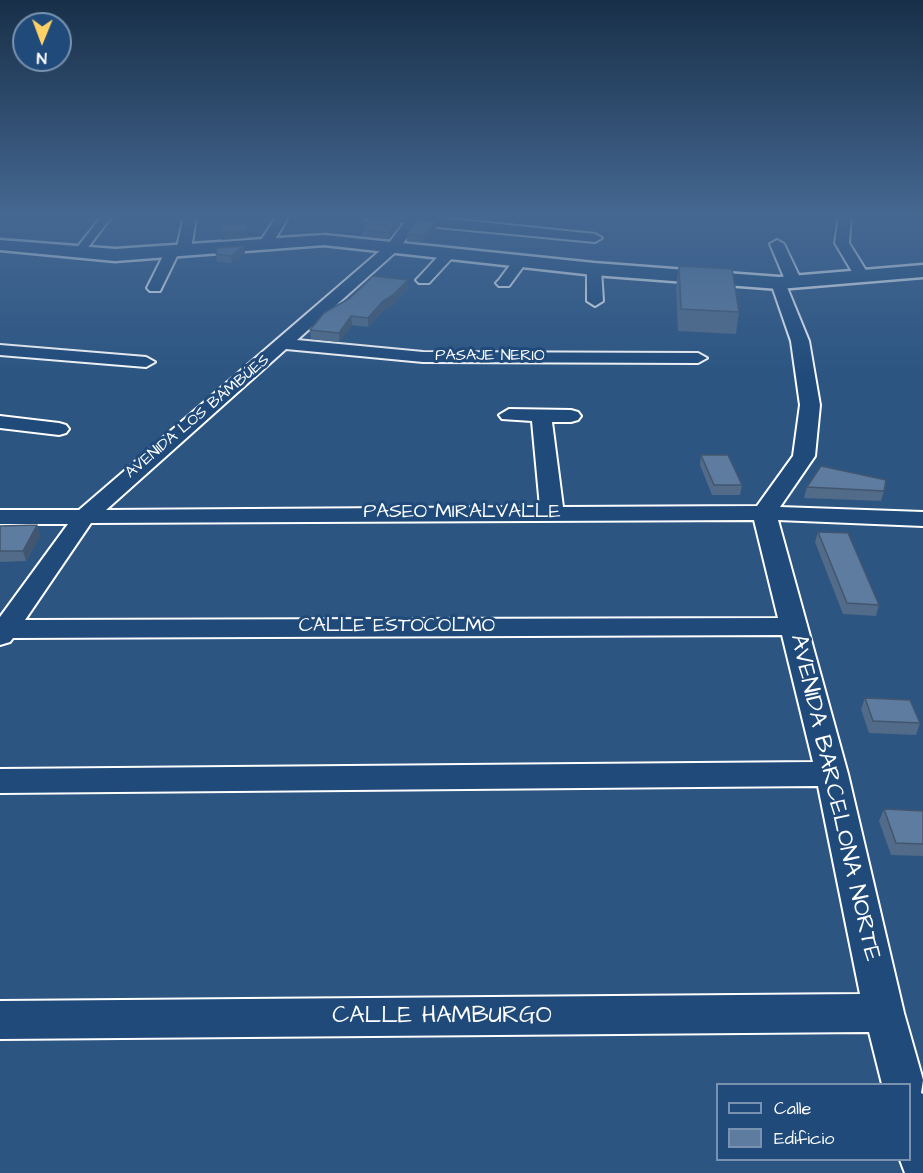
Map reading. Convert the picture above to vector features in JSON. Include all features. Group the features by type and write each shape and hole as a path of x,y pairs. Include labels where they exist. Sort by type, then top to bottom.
{"street":[{"path":"155,288 165,271"},
{"name":"AVENIDA LOS BAMBÚES","path":"2,631 85,516 366,271"},
{"path":"424,280 433,271"},
{"path":"504,283 513,271"},
{"path":"594,271 595,301"},
{"path":"620,271 787,282 923,271"},
{"path":"764,513 804,456 810,405 800,341 784,271"},
{"path":"858,271 862,277"},
{"name":"PASAJE NERIO","path":"283,344 423,357 698,358"},
{"path":"0,350 146,362"},
{"path":"508,415 571,416"},
{"path":"541,416 552,513"},
{"path":"0,422 59,429"},
{"name":"PASEO MIRALVALLE","path":"0,517 764,513 923,519"},
{"name":"AVENIDA BARCELONA NORTE","path":"764,513 832,774 884,1013 903,1083"},
{"name":"CALLE ESTOCOLMO","path":"2,631 794,626"},
{"path":"0,781 832,774"},
{"name":"CALLE HAMBURGO","path":"0,1020 884,1013"},
{"path":"911,1117 923,1162"}],"building":[{"path":"679,271 732,271 739,312 681,309"},
{"path":"373,276 408,280 382,302 368,318 351,316 339,333 310,330 324,313 350,298"},
{"path":"701,455 728,455 742,485 714,485"},
{"path":"821,466 886,480 884,491 807,487"},
{"path":"37,525 23,551 0,551 0,526"},
{"path":"818,532 848,533 879,605 847,603"},
{"path":"865,698 910,700 920,723 873,721"},
{"path":"884,809 923,811 923,844 896,843"}]}
